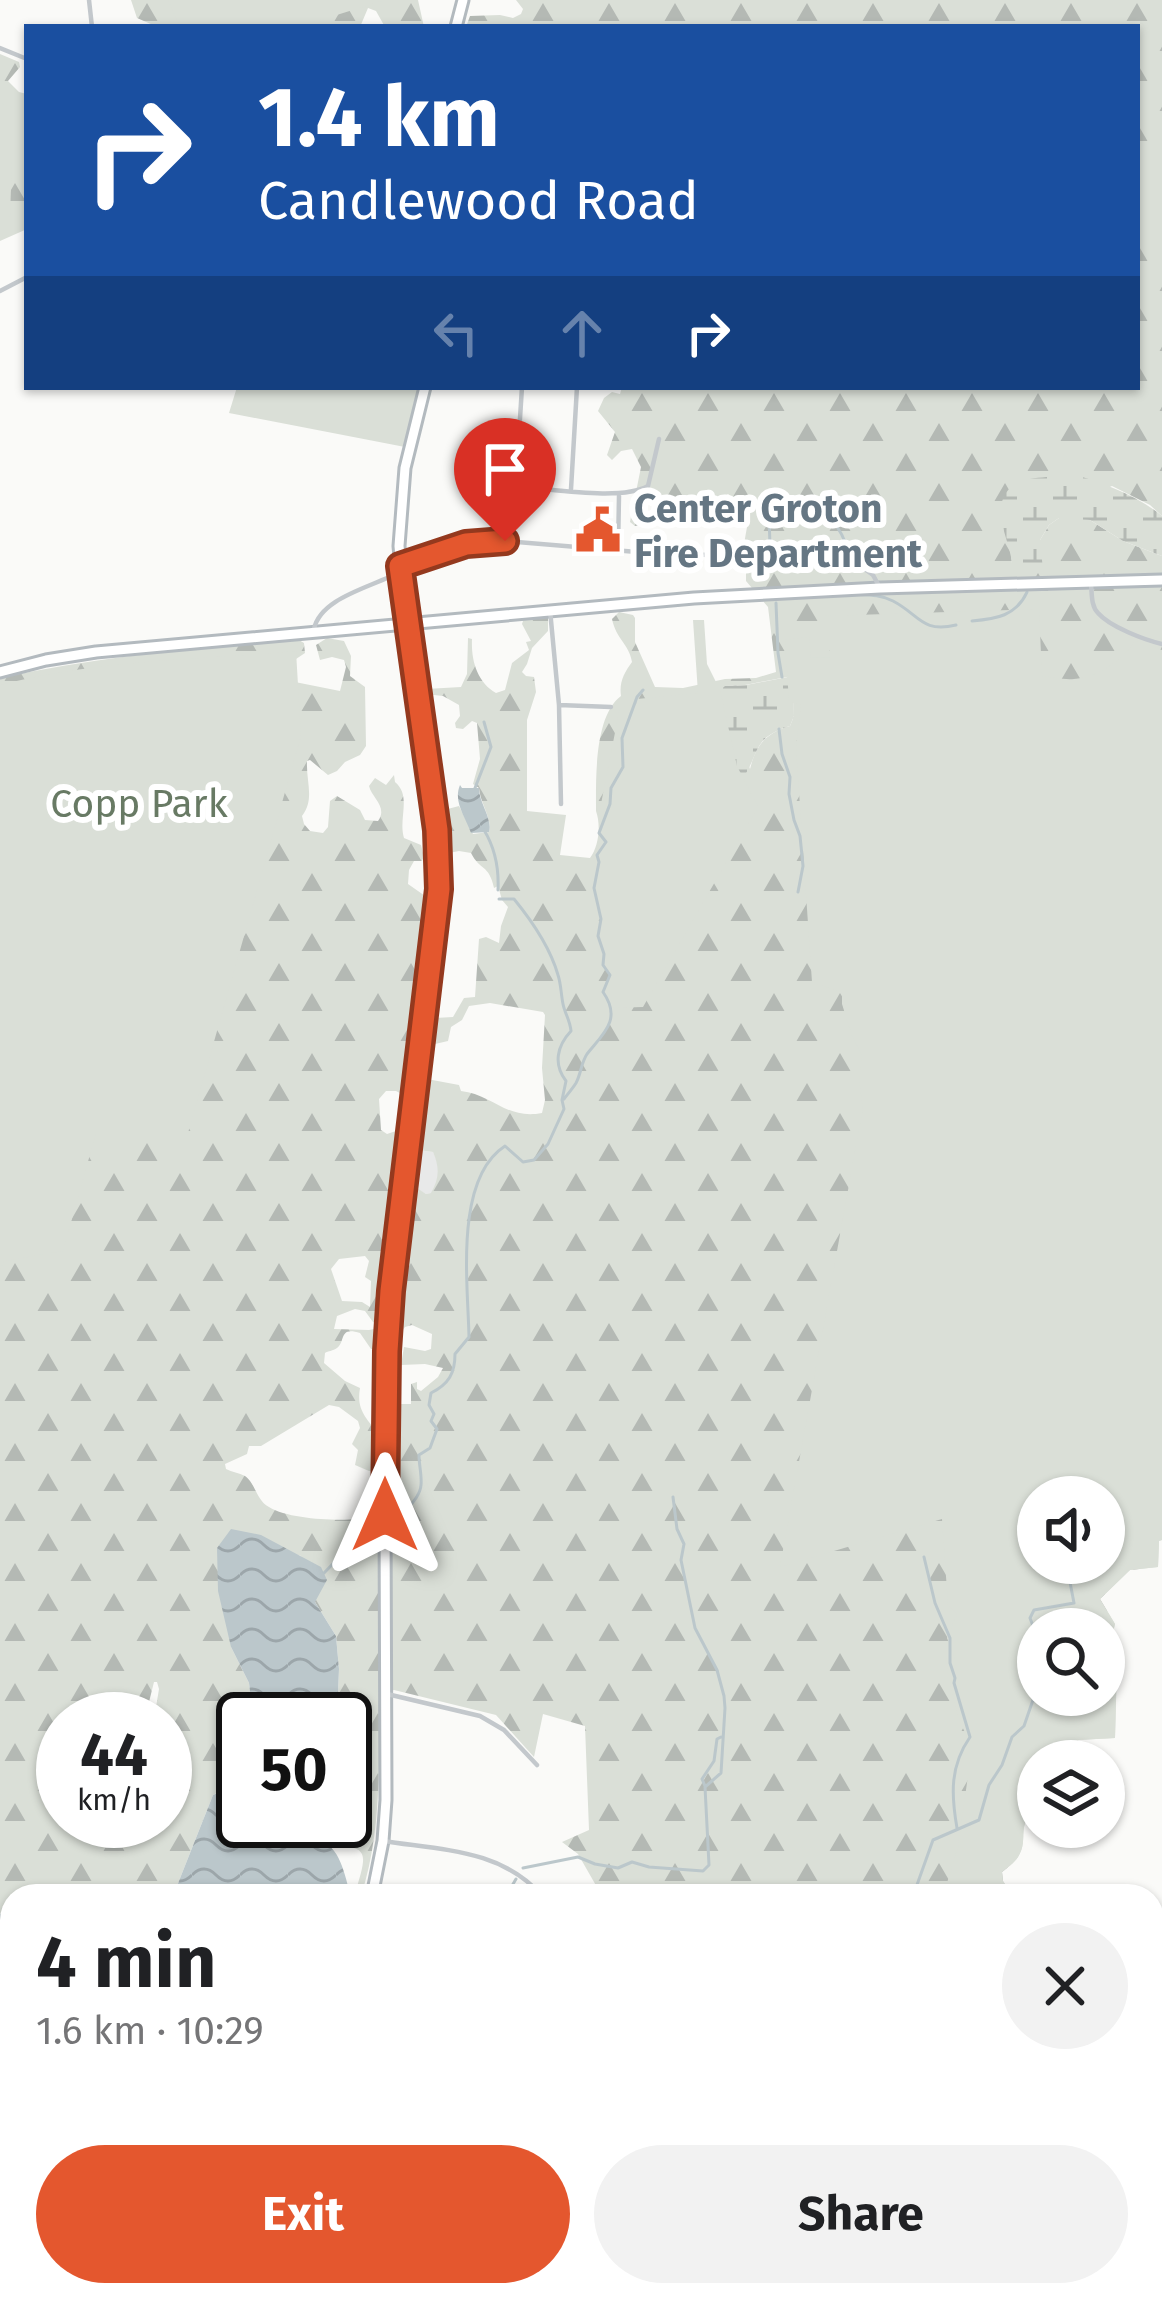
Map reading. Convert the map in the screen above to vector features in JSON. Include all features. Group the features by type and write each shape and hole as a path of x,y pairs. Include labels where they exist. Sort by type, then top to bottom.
{"main road":[{"path":"374,1884 386,1800 388,1326 439,889 437,830 400,566 403,484 424,390"},
{"path":"0,672 70,656 694,598 1162,580"}],"street":[{"path":"522,390 517,485 619,494 644,490 659,439"},
{"path":"571,490 578,390"},
{"path":"618,551 619,494"},
{"path":"400,566 466,544 493,541 828,559 866,570 880,588"},
{"path":"314,632 321,612 389,577"},
{"path":"1091,582 1100,616 1162,644"},
{"path":"550,610 559,705 561,804"},
{"path":"559,705 611,707"},
{"path":"387,1694 480,1716 504,1730 537,1765"},
{"path":"383,1841 488,1858 530,1884"}],"shaded area":[{"path":"418,1150 435,1156 439,1169 432,1193 417,1189 411,1168"}],"green space":[{"path":"131,0 418,0 423,24 383,24 376,11 368,8 361,24 151,24 137,18"},
{"path":"168,0 385,0 308,24 179,24"},
{"path":"516,0 1162,0 1162,516 1112,486 1006,534 1012,563 1040,540 1049,525 1072,517 1090,520 1123,541 1162,556 1162,1417 1071,1476 1017,1476 1017,1584 1116,1584 1100,1599 1105,1608 1017,1608 1017,1716 1116,1716 1115,1738 1017,1740 1017,1848 1021,1848 1002,1872 1005,1884 595,1884 578,1854 562,1842 589,1830 585,1726 543,1714 534,1757 496,1715 394,1690 379,1696 372,1846 372,1692 338,1692 336,1636 315,1602 301,1556 291,1553 231,1647 250,1692 216,1692 216,1793 178,1884 0,1884 0,678 112,658 299,640 305,653 296,659 295,682 340,691 344,660 320,660 316,645 327,638 344,641 351,656 350,676 365,687 366,746 328,775 307,761 309,797 304,824 310,831 323,833 328,827 330,801 337,796 360,810 365,820 378,821 380,807 369,786 375,778 386,785 394,775 403,794 404,838 421,845 424,857 414,861 408,884 428,898 433,908 414,1071 427,1079 459,1085 461,1091 509,1110 542,1113 543,1012 490,1003 469,1006 462,1020 451,1027 448,1041 435,1044 429,1035 435,1018 453,1017 464,998 475,997 479,939 499,943 508,907 498,886 494,888 490,875 471,853 444,854 440,817 444,810 459,806 473,834 489,832 489,822 479,788 473,784 480,759 477,723 456,728 459,705 443,696 425,694 426,689 461,687 467,674 468,638 484,683 496,693 505,690 512,663 529,650 524,618 548,617 548,631 532,648 522,672 534,677 536,692 527,720 527,811 566,815 560,855 590,858 598,835 601,733 632,662 612,619 619,612 635,618 635,642 655,687 683,688 776,672 768,607 746,581 751,550 744,544 750,510 746,509 739,526 733,521 735,501 728,494 691,511 690,520 647,499 641,505 645,524 635,526 630,522 641,467 632,449 612,460 607,455 615,432 598,411 604,398 621,390 1140,390 1140,24 467,24 470,16 513,18 521,14","holes":["792,676 790,726 763,741 750,769 725,686","386,1091 411,1099 407,1133 387,1134 381,1130 379,1099","433,1152 438,1173 431,1193 426,1194 417,1188 411,1168 413,1153","365,1256 369,1261 365,1277 371,1281 370,1307 342,1301 331,1269 339,1259","355,1309 365,1311 393,1335 412,1325 432,1334 431,1349 404,1347 401,1365 443,1368 421,1391 417,1382 411,1384 411,1404 392,1404 379,1435 364,1414 360,1388 324,1363 325,1353 337,1348 348,1332 360,1333 371,1349 381,1349 379,1328 334,1329 337,1316","329,1405 339,1407 360,1428 352,1444 358,1450 355,1465 381,1471 381,1493 377,1487 357,1519 277,1511 265,1504 245,1476 226,1469 225,1464 247,1454 249,1446 261,1446"]},
{"path":"0,54 19,62 8,81 24,93 24,230 0,241"},
{"path":"0,103 24,109 24,161 12,161 10,216 0,221"},
{"path":"1162,148 1162,240 1140,244 1140,152"},
{"path":"236,390 418,390 405,447 229,413"},
{"path":"1079,476 1122,492 1162,516 1162,556 1123,541 1090,520 1059,518 1040,540 1043,570 1012,563 1001,514 1008,490 1028,480"},
{"path":"1039,609 1042,676 1082,678 1100,672 1135,641 1162,650 1162,1540 1158,1567 1125,1575 1125,1476 1017,1476 1017,1584 1116,1584 1100,1599 1105,1608 1017,1608 1017,1716 1116,1716 1115,1738 1017,1740 1017,1848 1021,1848 1002,1872 1005,1884 947,1884 958,1847 972,1747 950,1686 956,1661 947,1638 957,1614 948,1605 942,1519 780,1567 863,1107 862,1055 852,1036 842,993 812,982 796,748 801,705 789,702 785,640 809,637 811,658 830,657 830,628 824,616"},
{"path":"693,620 704,620 707,664 720,690 737,766 758,807 643,1007 611,1008 603,992 610,975 603,965 594,888 597,855 606,842 599,833 605,814 599,814 620,707 636,704 637,699 698,693"},
{"name":"Copp Park","path":"296,651 301,736 188,1133 96,1133 63,1251 4,1261 0,1270 0,685 110,666"},
{"path":"793,676 790,726 762,742 740,782 716,694 725,686"},
{"path":"1159,1541 1158,1567 1125,1575 1125,1543"},
{"path":"355,1848 372,1848 364,1884 357,1884 363,1865"}],"water":[{"path":"460,785 479,788 489,832 471,833 459,803"},
{"path":"231,1529 261,1535 321,1567 327,1580 315,1602 336,1636 338,1692 250,1692 231,1647 218,1591 217,1548"},
{"path":"213,1795 216,1848 331,1848 347,1884 178,1884"}],"waterway":[{"path":"770,546 769,516 774,501 794,500 826,514 847,549"},
{"path":"972,621 1004,615 1027,592"},
{"path":"852,594 888,599 928,625 956,625"},
{"path":"776,603 782,677"},
{"path":"564,1099 611,1018 603,992 610,975 603,965 594,888 597,855 606,842 599,833 611,788 623,767 622,738 643,690"},
{"path":"475,788 491,747 484,722"},
{"path":"779,729 800,836 803,866 798,892"},
{"path":"484,830 496,859 498,890"},
{"path":"395,1527 420,1490 419,1455 430,1448 437,1429 431,1421 431,1393 450,1377 455,1354 469,1337 468,1234 478,1182 505,1146 523,1162 534,1160 548,1144 564,1109 566,1081 558,1055 571,1031 558,975 521,907 514,899 499,899"},
{"path":"523,1868 578,1857 618,1868 632,1862 703,1871 709,1865 705,1787 721,1773 724,1696 717,1670 695,1628 673,1497"},
{"path":"324,1573 350,1546 347,1536 351,1531 376,1538"},
{"path":"924,1557 950,1638 954,1683 970,1737 954,1781 957,1828"},
{"path":"917,1884 933,1840 979,1820 989,1785 1012,1737 1024,1726 1034,1697 1038,1678 1030,1653 1036,1634 1030,1618 1034,1610 1074,1603 1070,1584"},
{"path":"705,1786 702,1779 721,1737"},
{"path":"513,1884 516,1879"}],"place":[{"name":"Center Groton Fire Department","path":"598,530"}],"route":[{"path":"385,1515 391,1291 439,889 437,830 400,566 466,544 505,541"}]}
